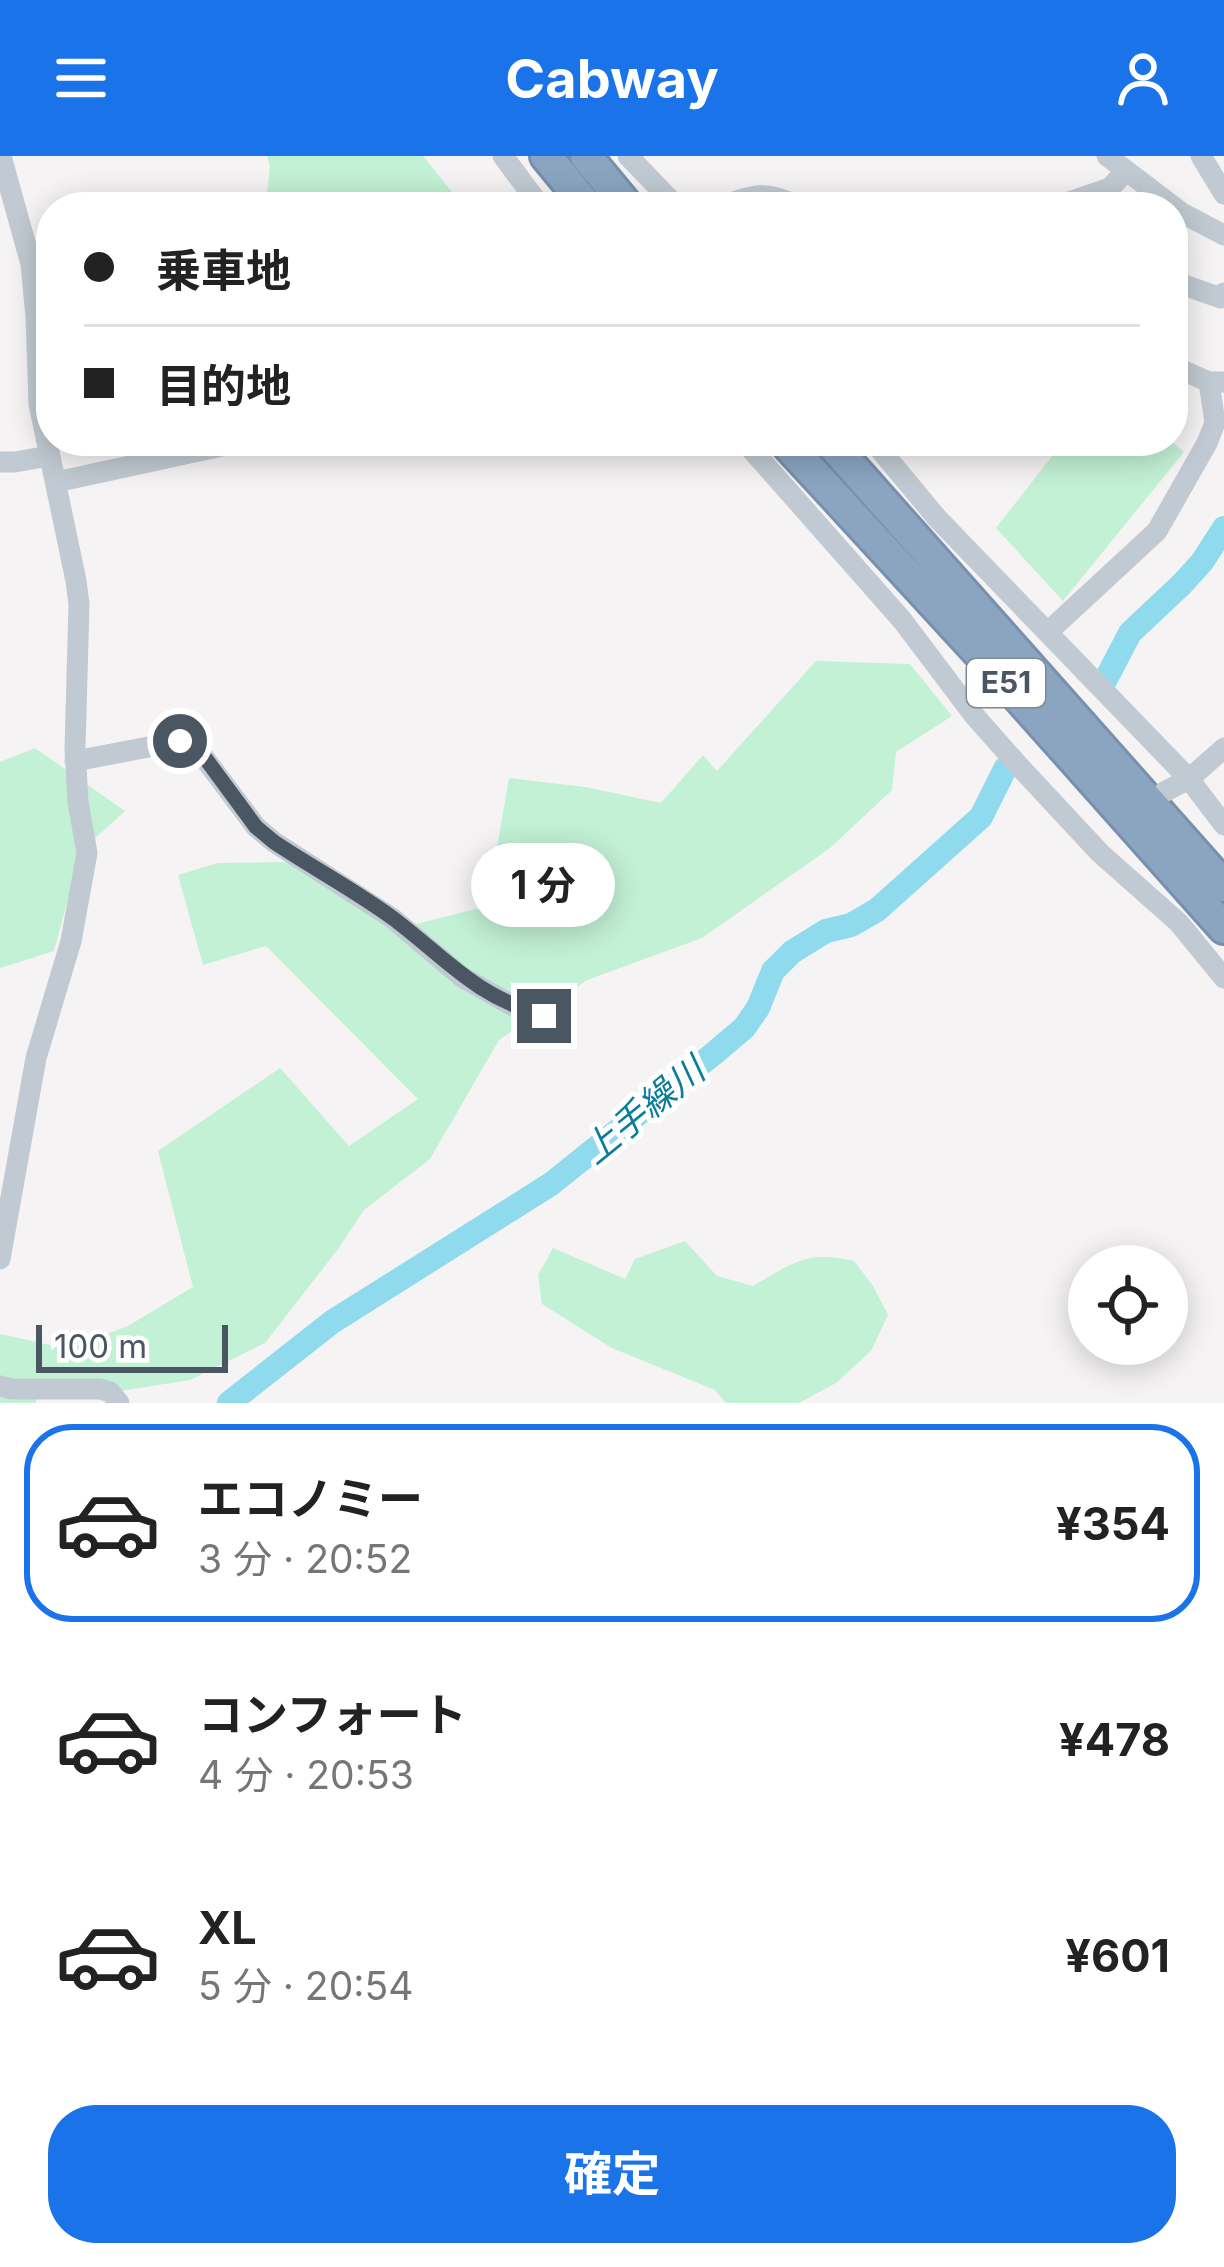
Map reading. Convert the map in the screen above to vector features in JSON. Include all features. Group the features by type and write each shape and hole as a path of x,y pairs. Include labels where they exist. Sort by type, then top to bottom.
{"highway":[{"path":"546,156 576,192"},
{"path":"586,156 616,192"},
{"name":"E51","path":"798,456 1224,928"},
{"name":"E51","path":"842,456 1224,886"}],"street":[{"path":"1,156 31,264 36,317"},
{"path":"503,156 530,192"},
{"path":"628,156 662,192"},
{"path":"1107,156 1155,192"},
{"path":"1188,216 1218,232 1224,198 1201,156"},
{"path":"1098,192 1110,188 1126,170"},
{"path":"0,217 22,232"},
{"path":"1188,286 1221,298 1224,293"},
{"path":"1048,632 1157,530 1207,443 1215,423 1217,382 1188,371"},
{"path":"0,462 49,456 56,482 79,604 76,761 87,853 71,941 35,1058 0,1259"},
{"path":"56,482 176,456"},
{"path":"757,456 902,620 973,714 1107,847 1224,978"},
{"path":"885,456 937,518 1189,779 1224,825"},
{"path":"76,761 180,741 200,751 256,827 274,842 392,918 462,977 515,1007 544,1016"},
{"path":"1163,792 1189,779 1224,748"},
{"path":"0,1387 100,1389 119,1403"}],"green space":[{"path":"267,156 423,156 452,192 267,192"},
{"path":"1052,456 1181,456 1063,601 996,528"},
{"path":"816,661 910,664 952,716 896,752 892,790 830,848 702,938 587,980 499,1040 430,1159 364,1210 265,1343 190,1380 88,1396 46,1385 35,1403 0,1403 0,1334 68,1349 128,1326 193,1287 158,1151 280,1068 349,1146 418,1099 266,946 203,965 178,875 218,863 286,862 409,926 487,906 509,778 661,803 703,755 717,771"},
{"path":"35,748 125,811 81,851 54,951 0,968 0,762"},
{"path":"685,1241 717,1276 753,1286 811,1258 854,1261 888,1315 871,1351 836,1383 799,1403 726,1403 715,1390 612,1348 542,1304 538,1275 553,1248 625,1279 635,1259"}],"waterway":[{"name":"上手繰川","path":"1106,679 1130,633 1202,562 1224,528"},
{"name":"上手繰川","path":"229,1403 332,1322 551,1184 712,1055 744,1028 773,971 792,952 826,931 851,925 877,910 981,817 1005,769"}],"route":[{"path":"180,741 200,751 256,827 274,842 392,918 462,977 515,1007 544,1016"}]}
